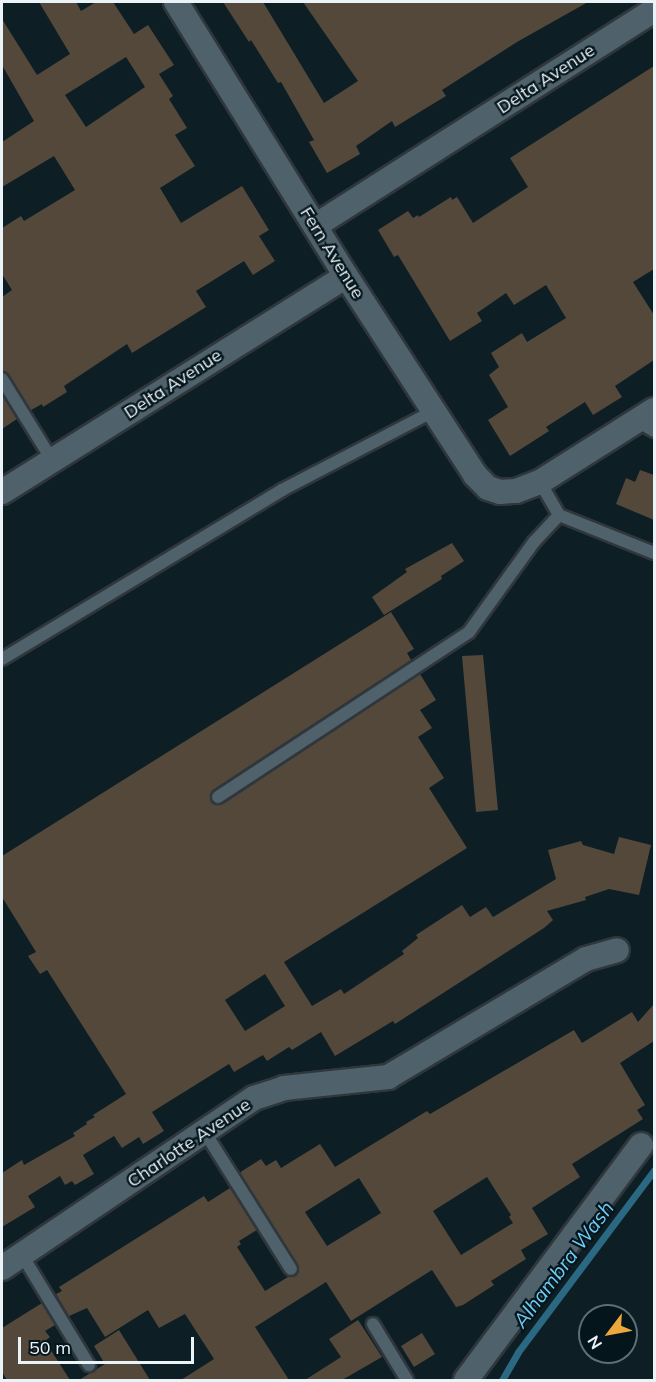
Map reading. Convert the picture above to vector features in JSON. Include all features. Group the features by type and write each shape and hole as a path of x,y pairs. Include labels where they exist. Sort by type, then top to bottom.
{"street":[{"name":"Fern Avenue","path":"176,2 346,276 476,475 488,488 500,492 516,491 540,482"},
{"name":"Delta Avenue","path":"315,226 654,10"},
{"name":"Delta Avenue","path":"2,492 346,276"},
{"path":"540,482 649,421"},
{"name":"Charlotte Avenue","path":"2,1268 254,1098 284,1089 388,1077 586,959 617,950"},
{"path":"466,1380 641,1146"}],"lane":[{"path":"2,379 52,460"},
{"path":"2,659 282,490 434,411"},
{"path":"540,482 559,515 654,553"},
{"path":"218,797 469,632 534,542 559,515"},
{"path":"204,1131 291,1269"},
{"path":"22,1255 89,1365"},
{"path":"373,1324 407,1380"}],"building":[{"path":"39,2 76,2 81,11 96,2 113,2 134,34 148,25 174,65 159,74 173,96 169,99 187,128 175,135 195,166 160,188 181,223 242,186 269,230 259,236 275,261 253,275 244,261 196,291 206,307 132,353 127,344 64,386 67,392 43,407 42,404 31,410 9,375 2,371 2,297 12,290 2,274 2,228 21,216 24,221 75,190 54,156 2,187 2,142 34,121 2,65 2,19 37,75 70,54","holes":["126,57 145,87 86,127 65,95"]},
{"path":"223,2 263,2 324,103 358,81 303,2 588,2 517,42 442,90 446,96 395,127 392,121 356,146 360,154 327,173 309,142 314,140 281,82 278,83 251,40 249,42"},
{"path":"654,66 654,269 633,282 654,315 654,360 615,386 622,397 593,415 585,402 546,427 549,431 510,456 488,420 508,407 489,375 499,367 491,353 522,333 527,342 566,318 546,285 514,305 506,293 477,313 482,321 450,341 398,255 394,257 378,230 408,211 413,218 418,215 419,217 451,197 452,200 457,197 473,223 528,187 510,158"},
{"path":"2,394 17,419 2,429"},
{"path":"640,470 654,475 654,520 616,504 626,478 635,482"},
{"path":"452,543 464,561 441,576 442,579 384,615 372,597 407,572 405,569"},
{"path":"391,612 414,649 407,653 411,660 213,790 210,797 214,804 223,804 420,674 436,700 420,710 432,728 418,737 444,778 429,788 467,848 284,962 312,1006 341,989 344,994 404,954 402,951 418,938 416,935 462,905 470,917 486,907 493,917 556,879 548,850 581,841 583,845 614,854 619,837 651,845 639,895 609,889 585,897 586,900 547,911 553,920 544,928 395,1024 393,1021 335,1056 321,1032 292,1050 289,1047 267,1061 263,1055 234,1072 229,1064 152,1112 164,1131 143,1144 139,1137 122,1148 114,1136 83,1155 94,1174 75,1185 72,1181 65,1185 60,1176 28,1196 35,1207 2,1227 2,1173 22,1160 24,1165 75,1136 73,1133 95,1117 93,1115 126,1094 47,970 40,974 28,956 36,952 2,897 2,856","holes":["265,974 285,1006 245,1031 225,1000"]},
{"path":"483,655 498,810 476,812 462,656"},
{"path":"654,1004 654,1041 620,1063 645,1105 637,1110 643,1119 572,1164 580,1177 532,1208 548,1234 521,1250 526,1259 491,1281 494,1285 463,1305 456,1307 432,1270 351,1321 326,1282 255,1327 289,1380 181,1380 214,1359 185,1314 159,1328 148,1310 105,1337 87,1308 69,1316 56,1294 62,1291 59,1287 204,1196 208,1202 230,1188 257,1230 239,1241 241,1244 237,1247 265,1291 288,1277 296,1276 299,1268 240,1173 242,1171 261,1159 266,1166 276,1160 281,1168 320,1144 335,1167 427,1111 430,1114 574,1030 582,1043 632,1012 638,1022","holes":["487,1177 511,1215 509,1217 513,1223 461,1255 433,1211","359,1178 381,1213 327,1246 305,1212"]},
{"path":"42,1303 55,1325 45,1331 50,1337 45,1341 70,1380 7,1380 2,1372 2,1328"},
{"path":"358,1320 382,1357 342,1380 305,1380 341,1357 329,1339"},
{"path":"119,1330 150,1380 79,1380 105,1364 94,1346"},
{"path":"422,1333 435,1354 414,1367 401,1346"}],"waterway":[{"name":"Alhambra Wash","path":"502,1380 518,1352 654,1170"}]}
